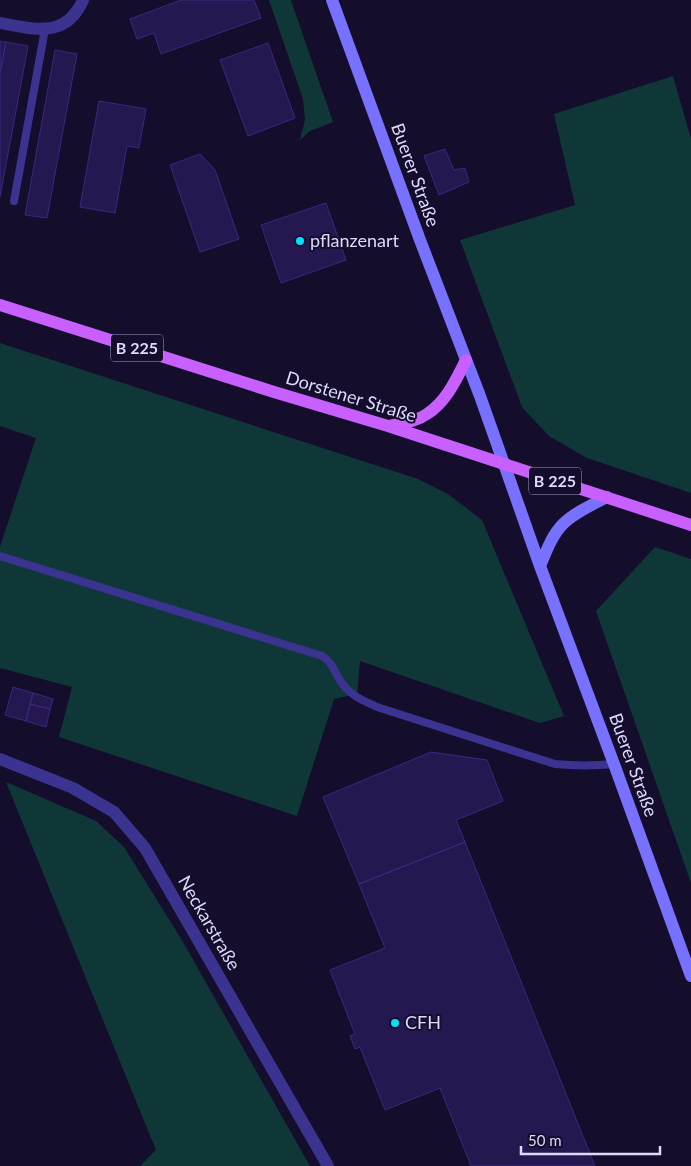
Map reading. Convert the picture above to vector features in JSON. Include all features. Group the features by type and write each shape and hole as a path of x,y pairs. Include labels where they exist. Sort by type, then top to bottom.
{"main road":[{"name":"Dorstener Straße","path":"0,305 388,426 691,525"},
{"path":"388,426 409,422 426,415 441,402 466,360"}],"street":[{"path":"0,23 45,29 65,23 73,17 83,0"},
{"name":"Buerer Straße","path":"332,0 420,240 480,396 540,566 691,976"},
{"path":"540,566 550,543 562,525 579,512 607,497"},
{"name":"Neckarstraße","path":"0,759 73,788 114,812 145,848 328,1166"}],"lane":[{"path":"14,201 45,29"},
{"path":"0,556 322,656 330,661 341,682 356,698 377,707 554,764 592,766 614,764"}],"green space":[{"path":"269,0 291,0 333,122 310,131 300,140 305,120 303,99"},
{"path":"673,76 691,139 691,493 587,458 549,436 522,407 460,240 575,205 554,114"},
{"path":"0,343 418,479 448,494 482,520 564,716 540,723 360,661 357,694 334,699 297,816 59,737 72,687 0,668 0,547 36,438 0,426"},
{"path":"655,547 691,559 691,883 596,611"},
{"path":"6,782 96,821 124,847 183,942 310,1166 140,1166 156,1150"}],"building":[{"path":"181,0 254,0 261,18 161,54 154,33 137,39 130,19"},
{"path":"0,41 6,42 0,73"},
{"path":"6,42 28,46 0,197 0,73"},
{"path":"268,43 295,118 248,136 220,60"},
{"path":"55,50 77,54 47,218 25,215"},
{"path":"99,101 146,109 139,148 127,146 115,213 80,207"},
{"path":"445,149 454,170 465,168 469,182 439,195 424,156"},
{"path":"200,154 215,170 239,239 200,252 170,165"},
{"path":"326,203 346,260 281,283 261,225"},
{"path":"13,687 33,693 26,721 5,715"},
{"path":"33,693 53,699 50,709 30,704"},
{"path":"30,704 50,709 46,727 26,721"},
{"path":"431,752 487,760 503,801 456,820 465,842 359,884 323,797"},
{"path":"465,842 595,1166 471,1166 440,1088 385,1110 360,1047 355,1049 350,1036 355,1034 330,970 385,948 359,884"}],"place":[{"name":"pflanzenart","path":"300,241"},
{"name":"CFH","path":"395,1023"}]}
